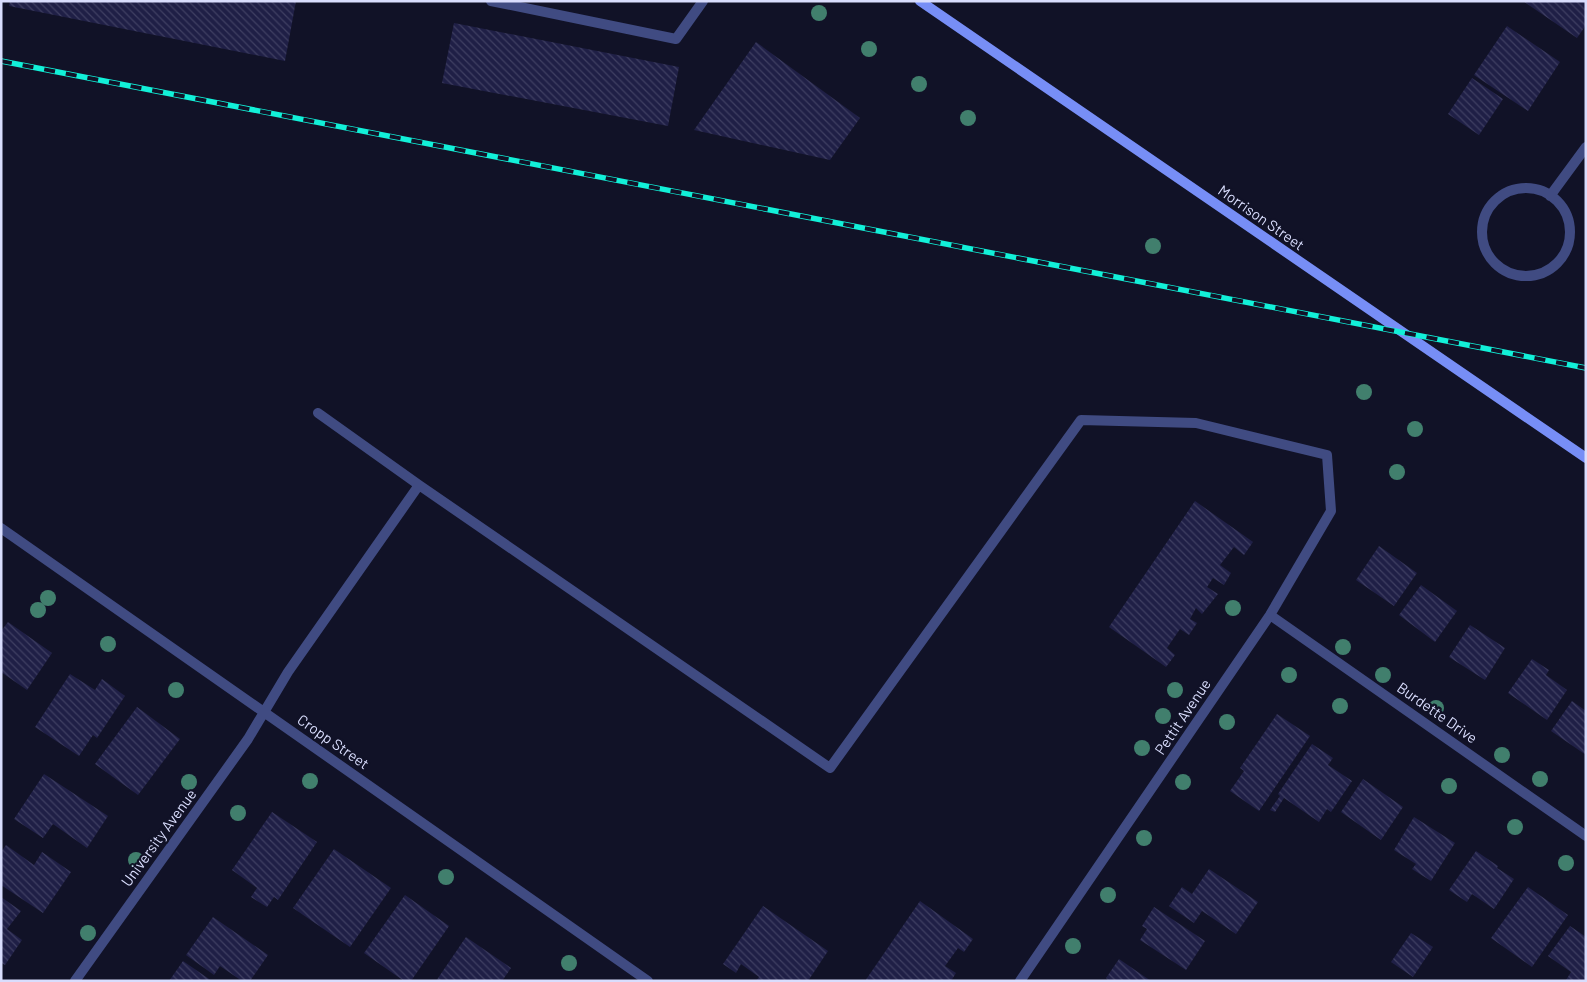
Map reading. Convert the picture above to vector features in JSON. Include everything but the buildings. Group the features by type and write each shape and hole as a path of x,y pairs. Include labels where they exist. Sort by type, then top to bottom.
{"street":[{"path":"491,1 676,39 702,1"},
{"name":"Morrison Street","path":"920,1 1586,458"},
{"path":"1550,196 1586,147"},
{"path":"1523,188 1538,190 1550,196 1561,206 1568,219 1570,234 1567,248 1559,261 1548,271 1534,276 1519,276 1506,272 1494,263 1486,251 1482,237 1483,223 1488,210 1497,199 1509,191 1523,188"},
{"path":"318,413 418,485"},
{"name":"Pettit Avenue","path":"418,485 830,768 1081,420 1196,423 1327,455 1331,511 1270,616 1020,981"},
{"name":"University Avenue","path":"75,981 248,739 288,672 418,485"},
{"name":"Cropp Street","path":"1,528 648,981"},
{"name":"Burdette Drive","path":"1270,616 1586,836"}],"railway":[{"path":"1,61 1586,368"}]}
